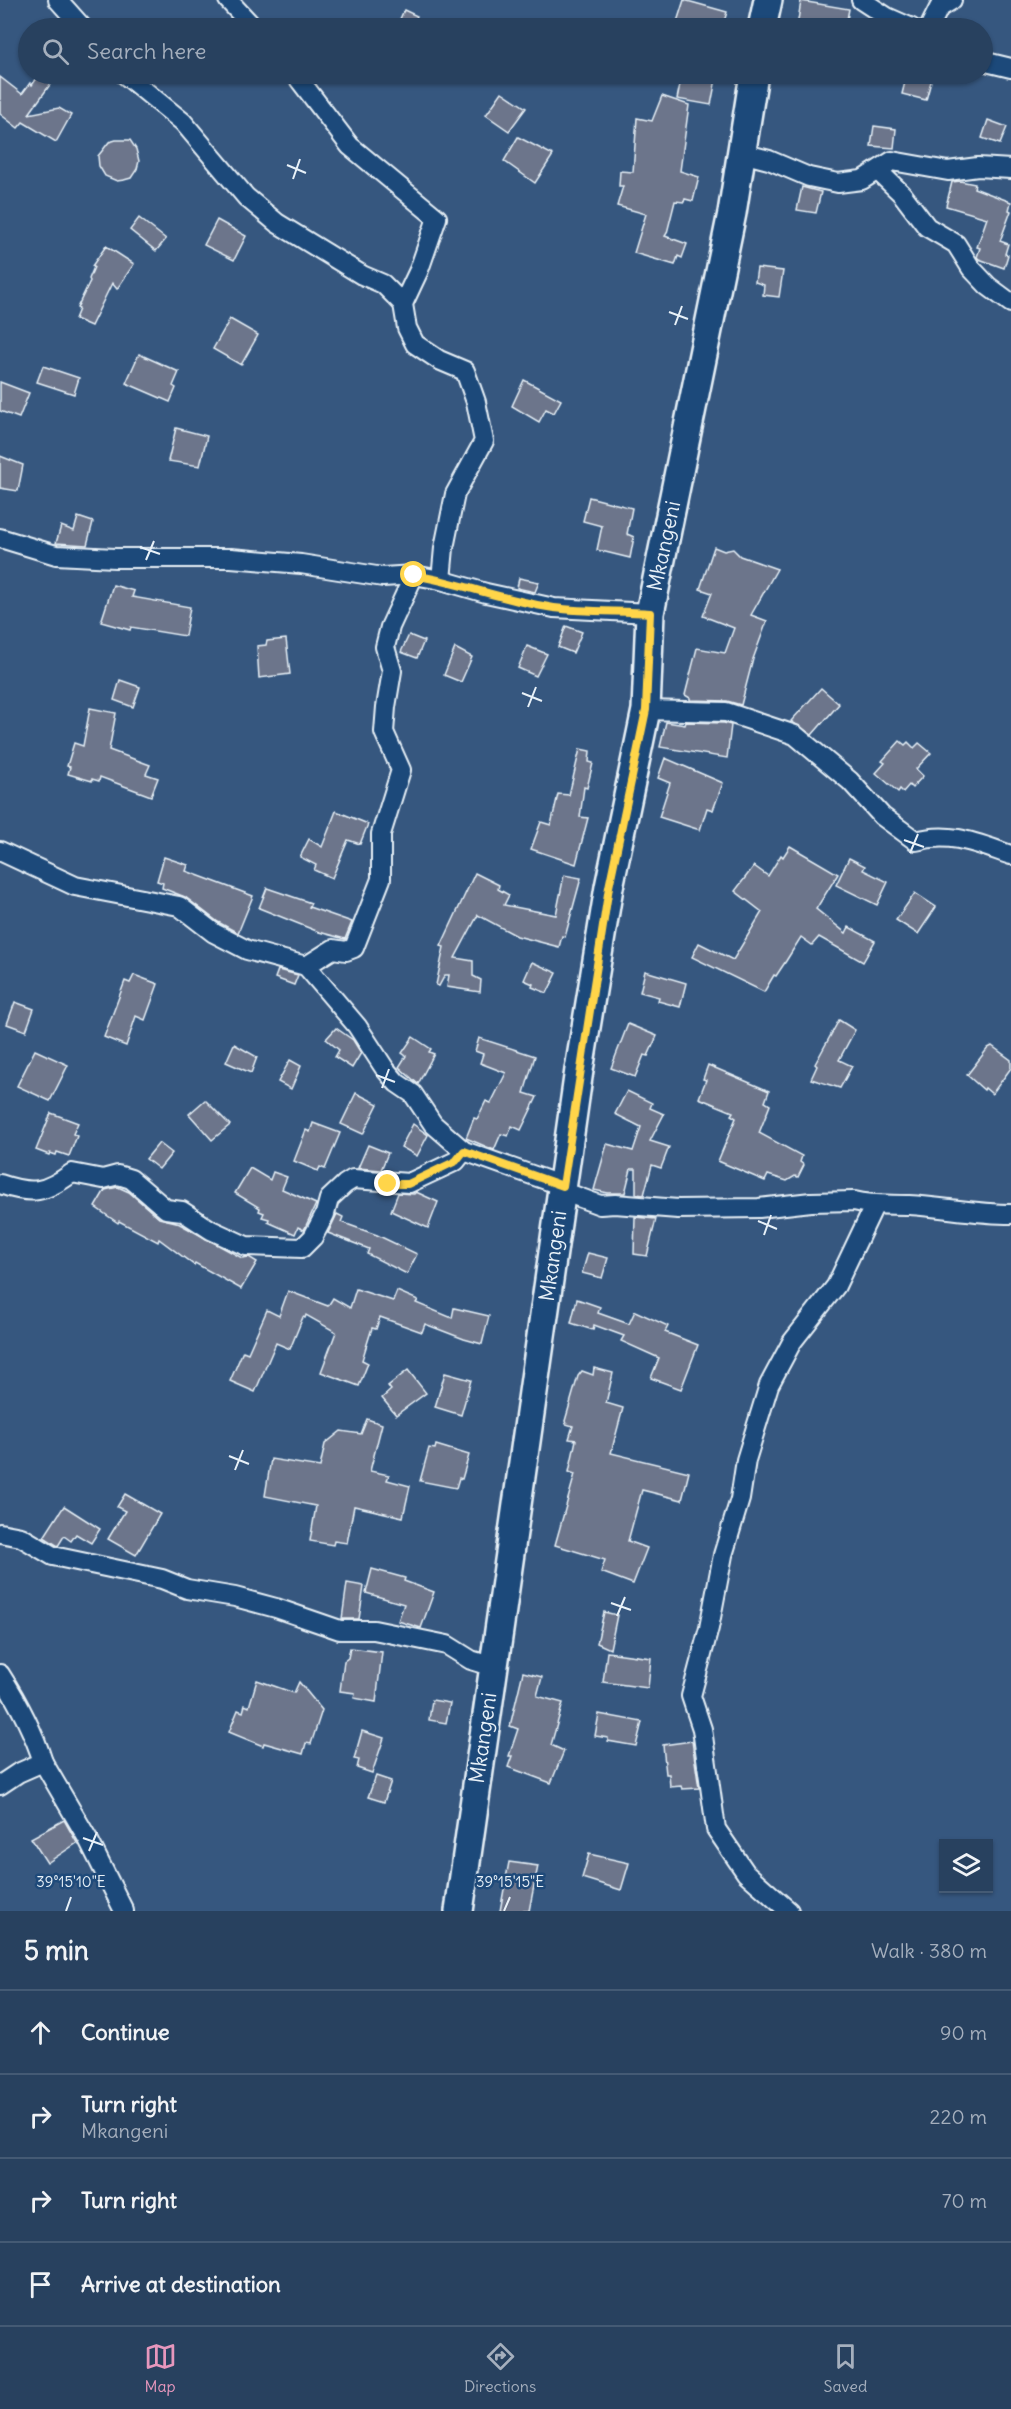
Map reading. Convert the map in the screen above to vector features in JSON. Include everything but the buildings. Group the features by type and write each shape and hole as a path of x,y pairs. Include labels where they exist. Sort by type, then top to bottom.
{"street":[{"path":"58,0 74,18"},
{"path":"228,0 245,18"},
{"path":"764,18 768,0"},
{"path":"861,0 888,18"},
{"path":"934,18 939,8 952,0"},
{"path":"993,64 1011,68"},
{"path":"136,84 183,122 246,197 277,223 362,275 382,284 403,304"},
{"path":"303,84 350,147 437,218 419,270 403,304 407,328 415,344 439,360 465,371 476,402 484,441 455,494 444,548 441,580"},
{"name":"Mkangeni","path":"459,1911 562,1189 609,887 646,710 650,613 732,213 752,84"},
{"path":"742,153 769,160 808,177 838,183 862,180 892,161 948,171 978,167 1011,169"},
{"path":"878,171 902,194 927,227 956,244 971,268 988,286 1011,303"},
{"path":"0,538 56,555 115,558 231,558 301,564 383,577 414,575 554,608 650,613"},
{"path":"306,966 333,949 346,951 354,948 381,879 381,834 400,770 384,732 392,671 385,647 390,627 414,575"},
{"path":"646,710 726,712 795,735 850,781 882,816 916,841 934,836 963,839 1011,855"},
{"path":"0,851 75,886 179,906 214,933 247,950 306,966 357,1026 385,1069 397,1083 413,1094 433,1124 464,1151 600,1205 678,1209 759,1208 811,1202 854,1201 874,1206 908,1205 1011,1214"},
{"path":"0,1184 30,1192 53,1187 72,1173 103,1179 118,1175 139,1185 153,1200 166,1209 182,1211 211,1230 246,1246 302,1248 313,1237 325,1214 329,1199 353,1179 408,1184 456,1161 464,1151"},
{"path":"789,1911 746,1873 716,1829 702,1729 691,1696 709,1628 723,1555 740,1499 746,1460 769,1385 792,1342 836,1286 874,1206"},
{"path":"0,1533 21,1537 53,1556 162,1580 198,1591 235,1597 340,1630 374,1630 447,1645 471,1660 494,1666"},
{"path":"0,1674 30,1728 43,1762 88,1839 124,1911"},
{"path":"0,1785 18,1773 43,1762"}],"route":[{"path":"388,1184 408,1184 456,1161 464,1151 563,1186 579,1070 609,887 646,710 650,613 554,608 414,575"}]}
